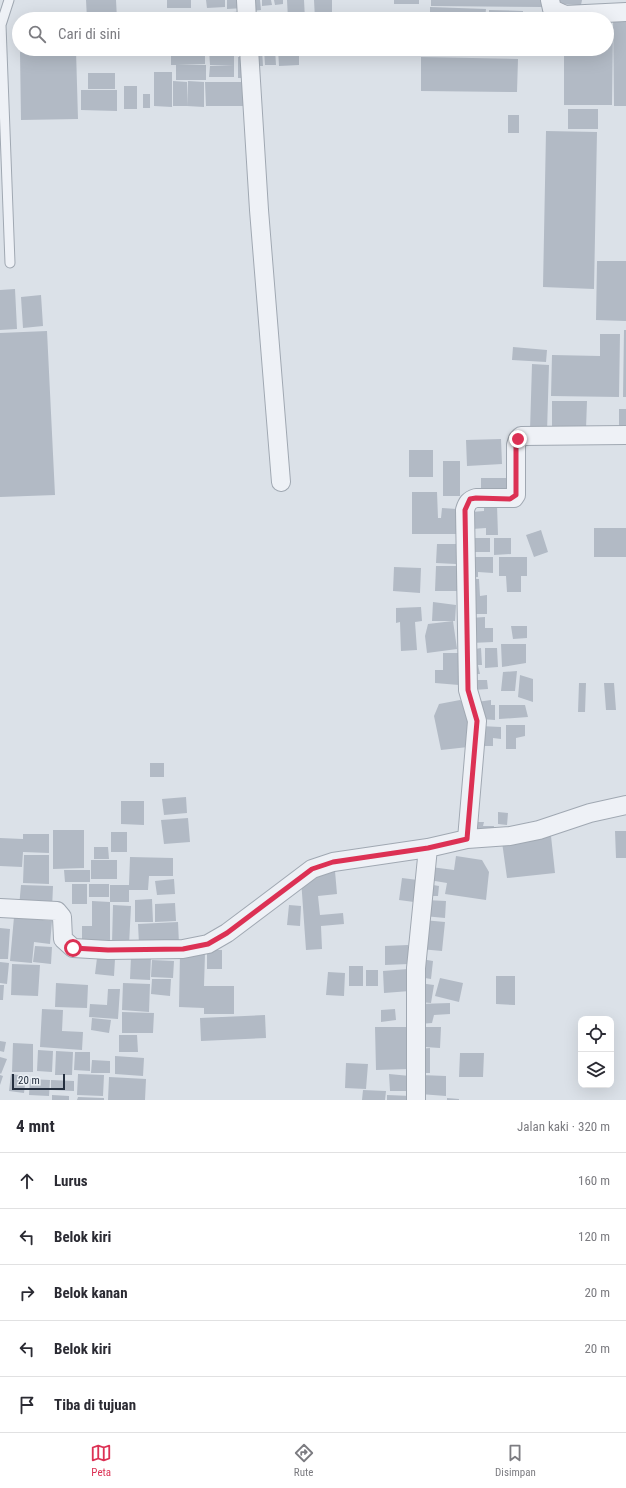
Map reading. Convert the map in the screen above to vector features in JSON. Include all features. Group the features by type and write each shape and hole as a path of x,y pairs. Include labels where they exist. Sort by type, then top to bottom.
{"street":[{"path":"246,0 247,12"},
{"path":"550,0 552,9 558,12"},
{"path":"614,13 626,12"},
{"path":"249,56 259,210 281,482"},
{"path":"467,839 477,721 468,690 465,510 467,504 470,499 476,498 514,498 516,495 516,445 518,439 522,436 626,434"},
{"path":"0,908 57,911 62,917 63,939 73,948 108,950 183,949 208,944 227,933 312,869 333,862 428,848 467,839 510,836 539,830 590,813 626,805"},
{"path":"416,1100 416,968 428,848"}],"lane":[{"path":"9,0 1,25 10,263"}],"building":[{"path":"86,0 116,0 117,12 87,12"},
{"path":"167,0 191,0 191,8 167,8"},
{"path":"206,0 225,0 225,7 207,8"},
{"path":"227,0 243,0 244,8 227,9"},
{"path":"250,0 260,0 261,10 251,11"},
{"path":"262,0 271,0 272,5 262,6"},
{"path":"274,0 283,0 283,4 275,5"},
{"path":"287,0 304,0 305,12 288,12"},
{"path":"314,0 332,0 332,12 315,12"},
{"path":"394,0 419,0 419,4 394,4"},
{"path":"431,0 543,0 543,7 431,6"},
{"path":"555,0 582,0 581,5 555,4"},
{"path":"430,7 486,9 486,12 430,12"},
{"path":"489,10 523,11 523,12 489,12"},
{"path":"614,15 626,15 626,106 614,106"},
{"path":"20,56 76,56 78,119 21,120"},
{"path":"171,56 205,56 205,64 177,65 206,65 206,80 176,80 176,65 171,65"},
{"path":"209,56 234,56 234,65 210,65"},
{"path":"253,56 262,56 263,66 254,66"},
{"path":"264,56 275,56 276,65 265,65"},
{"path":"278,56 299,56 299,65 279,66"},
{"path":"564,56 613,56 612,105 564,105"},
{"path":"238,57 248,57 249,78 238,78"},
{"path":"421,57 518,59 517,92 421,91"},
{"path":"234,65 234,77 209,77 210,66"},
{"path":"154,72 172,72 172,107 154,106"},
{"path":"88,73 115,73 115,89 88,89"},
{"path":"173,81 187,82 187,106 173,106"},
{"path":"188,81 204,82 204,107 187,106"},
{"path":"205,82 243,82 243,106 206,106"},
{"path":"124,86 137,86 137,109 124,109"},
{"path":"81,90 117,90 117,111 81,110"},
{"path":"143,94 150,94 150,108 143,108"},
{"path":"568,109 598,109 598,129 568,129"},
{"path":"508,115 519,115 519,133 508,133"},
{"path":"546,131 597,132 594,289 543,287"},
{"path":"597,261 626,261 626,321 596,320"},
{"path":"15,289 17,329 0,330 0,290"},
{"path":"41,295 43,326 23,328 21,297"},
{"path":"624,330 626,330 626,397 623,397"},
{"path":"47,331 55,495 0,497 0,333"},
{"path":"600,334 620,334 619,397 551,396 552,355 600,356"},
{"path":"513,347 547,350 546,362 512,360"},
{"path":"532,364 549,365 547,432 530,431"},
{"path":"552,401 587,401 586,429 552,428"},
{"path":"619,409 626,409 626,428 619,428"},
{"path":"501,439 502,464 467,466 466,440"},
{"path":"409,450 433,450 433,477 409,477"},
{"path":"443,461 460,461 460,496 443,496"},
{"path":"481,478 510,478 510,495 481,496"},
{"path":"412,492 437,492 438,518 441,518 442,508 457,509 457,534 412,534"},
{"path":"484,505 497,505 498,535 486,535 486,528 472,529 471,512 484,511"},
{"path":"594,528 626,528 626,557 594,557"},
{"path":"541,530 548,552 534,557 526,535"},
{"path":"469,538 490,538 490,552 469,552"},
{"path":"494,538 511,538 511,554 494,555"},
{"path":"437,544 456,544 456,564 436,563"},
{"path":"471,557 493,557 493,573 478,572 478,577 470,577"},
{"path":"499,557 527,557 527,576 521,576 521,592 507,592 506,576 499,576"},
{"path":"436,566 457,566 457,591 435,591"},
{"path":"394,567 421,568 420,593 393,591"},
{"path":"469,579 479,579 480,596 487,595 487,614 470,614"},
{"path":"433,602 456,605 455,621 432,621"},
{"path":"421,607 422,621 415,622 417,650 401,651 400,622 396,623 396,608"},
{"path":"485,617 485,628 493,628 493,642 471,643 470,618"},
{"path":"453,621 457,649 427,653 425,636 428,624"},
{"path":"511,626 527,626 527,638 513,639"},
{"path":"501,644 526,644 526,663 502,667"},
{"path":"481,648 482,665 478,665 480,674 472,674 470,650"},
{"path":"485,648 497,648 498,667 485,668"},
{"path":"443,653 458,653 459,685 435,683 435,670 443,670"},
{"path":"517,671 515,691 501,691 503,672"},
{"path":"520,675 533,679 533,702 518,697"},
{"path":"472,680 487,680 488,689 473,690"},
{"path":"579,683 586,683 585,712 578,712"},
{"path":"604,683 614,683 616,710 606,710"},
{"path":"460,700 468,707 471,721 468,747 441,750 434,716 439,704"},
{"path":"491,700 491,705 495,705 495,720 481,719 477,702"},
{"path":"499,705 525,705 528,717 499,719"},
{"path":"506,725 525,725 525,736 516,738 516,749 506,749"},
{"path":"480,726 501,727 501,739 493,738 493,746 480,746"},
{"path":"150,763 164,763 164,777 150,777"},
{"path":"186,797 187,813 164,815 162,799"},
{"path":"121,801 144,801 144,825 121,824"},
{"path":"498,812 508,813 507,825 498,824"},
{"path":"188,818 190,842 164,844 161,820"},
{"path":"474,822 484,822 483,826 494,826 493,835 474,836"},
{"path":"53,830 84,830 84,868 53,869"},
{"path":"615,831 626,831 626,858 616,858"},
{"path":"111,832 127,832 127,852 111,852"},
{"path":"23,834 49,834 49,853 23,852 22,867 0,866 0,838 23,839"},
{"path":"551,836 555,873 507,878 502,842"},
{"path":"94,847 108,847 109,859 94,859"},
{"path":"24,855 49,855 49,884 23,883"},
{"path":"456,856 482,860 489,872 486,900 445,894 447,883 429,880 431,867 454,870"},
{"path":"130,857 173,858 173,876 149,876 148,890 129,890 129,902 110,902 110,885 129,885"},
{"path":"91,860 117,860 117,879 91,879"},
{"path":"64,870 90,870 90,882 65,882"},
{"path":"335,871 337,894 318,896 320,915 343,913 344,924 321,926 322,949 306,950 301,879 317,878 317,873"},
{"path":"402,878 418,880 414,902 399,900"},
{"path":"174,879 175,894 157,895 155,881"},
{"path":"72,884 87,884 87,904 72,904"},
{"path":"89,884 109,884 109,897 89,897"},
{"path":"427,884 439,886 438,896 426,896"},
{"path":"21,885 53,886 52,909 19,907"},
{"path":"152,899 153,922 135,922 135,900"},
{"path":"426,900 446,901 445,918 424,916"},
{"path":"92,901 110,902 110,945 82,941 82,926 92,926"},
{"path":"175,903 176,921 155,922 155,904"},
{"path":"113,905 131,906 129,945 112,944"},
{"path":"289,905 301,906 300,926 287,925"},
{"path":"14,917 52,921 50,944 34,942 32,963 10,961"},
{"path":"423,920 445,922 442,951 420,949"},
{"path":"178,922 179,944 139,944 138,924"},
{"path":"0,928 10,929 8,959 0,959"},
{"path":"408,945 409,964 385,965 385,946"},
{"path":"35,946 52,947 51,964 33,962"},
{"path":"207,950 222,950 222,969 207,969"},
{"path":"180,953 205,953 204,986 234,986 234,1014 204,1014 204,1008 179,1007"},
{"path":"131,956 151,957 150,980 130,979"},
{"path":"97,958 115,959 114,976 95,974"},
{"path":"421,959 433,961 431,979 419,977"},
{"path":"152,960 174,961 173,978 151,977"},
{"path":"0,962 9,963 7,984 0,983"},
{"path":"12,964 40,965 38,996 11,995"},
{"path":"349,966 363,966 363,986 349,986"},
{"path":"408,969 410,991 384,993 383,971"},
{"path":"366,970 378,970 378,986 366,986"},
{"path":"328,972 345,973 344,996 326,995"},
{"path":"496,976 515,976 515,1005 496,1004"},
{"path":"440,978 463,983 459,1002 435,996"},
{"path":"152,979 171,979 170,996 151,994"},
{"path":"56,983 88,985 87,1008 55,1007"},
{"path":"123,983 150,984 149,1012 122,1010"},
{"path":"419,983 434,985 431,1003 419,1002"},
{"path":"0,985 4,985 3,1000 0,1000"},
{"path":"108,989 120,989 118,1019 89,1017 90,1004 107,1005"},
{"path":"450,1003 450,1014 434,1015 432,1023 419,1024 419,1004"},
{"path":"42,1009 63,1010 62,1031 83,1032 82,1050 40,1047"},
{"path":"395,1009 396,1020 381,1022 381,1010"},
{"path":"122,1012 154,1013 153,1033 122,1033"},
{"path":"265,1015 266,1038 201,1041 200,1018"},
{"path":"92,1018 111,1020 109,1033 91,1030"},
{"path":"375,1027 409,1027 410,1069 376,1070"},
{"path":"425,1027 441,1027 440,1048 425,1047"},
{"path":"119,1035 137,1035 138,1052 119,1052"},
{"path":"0,1041 6,1042 4,1052 0,1051"},
{"path":"13,1043 33,1044 33,1072 12,1072"},
{"path":"430,1048 430,1073 419,1073 419,1049"},
{"path":"38,1050 53,1051 52,1072 37,1071"},
{"path":"56,1051 73,1052 72,1075 55,1075"},
{"path":"75,1052 90,1052 90,1071 74,1070"},
{"path":"460,1053 484,1053 483,1077 459,1077"},
{"path":"115,1056 144,1058 143,1076 115,1074"},
{"path":"0,1057 7,1059 1,1074 0,1073"},
{"path":"92,1060 110,1061 110,1073 91,1073"},
{"path":"346,1063 368,1064 366,1089 345,1088"},
{"path":"11,1074 26,1076 24,1093 9,1091"},
{"path":"78,1074 104,1075 103,1096 77,1095"},
{"path":"389,1074 410,1076 410,1091 390,1091"},
{"path":"0,1075 3,1076 0,1085"},
{"path":"421,1075 446,1076 446,1096 420,1094"},
{"path":"109,1077 146,1079 145,1100 108,1100"},
{"path":"30,1079 50,1080 49,1096 29,1095"},
{"path":"51,1080 74,1081 74,1091 51,1090"},
{"path":"363,1090 386,1091 385,1100 362,1100"},
{"path":"52,1095 69,1096 69,1100 52,1100"},
{"path":"387,1095 411,1096 410,1100 387,1100"},
{"path":"78,1097 104,1098 104,1100 77,1100"},
{"path":"447,1098 459,1099 459,1100 447,1100"}],"route":[{"path":"73,948 108,950 183,949 208,944 227,933 312,869 333,862 428,848 467,839 477,721 474,706 468,690 465,510 470,499 514,498 516,495 516,445 518,439"}]}
